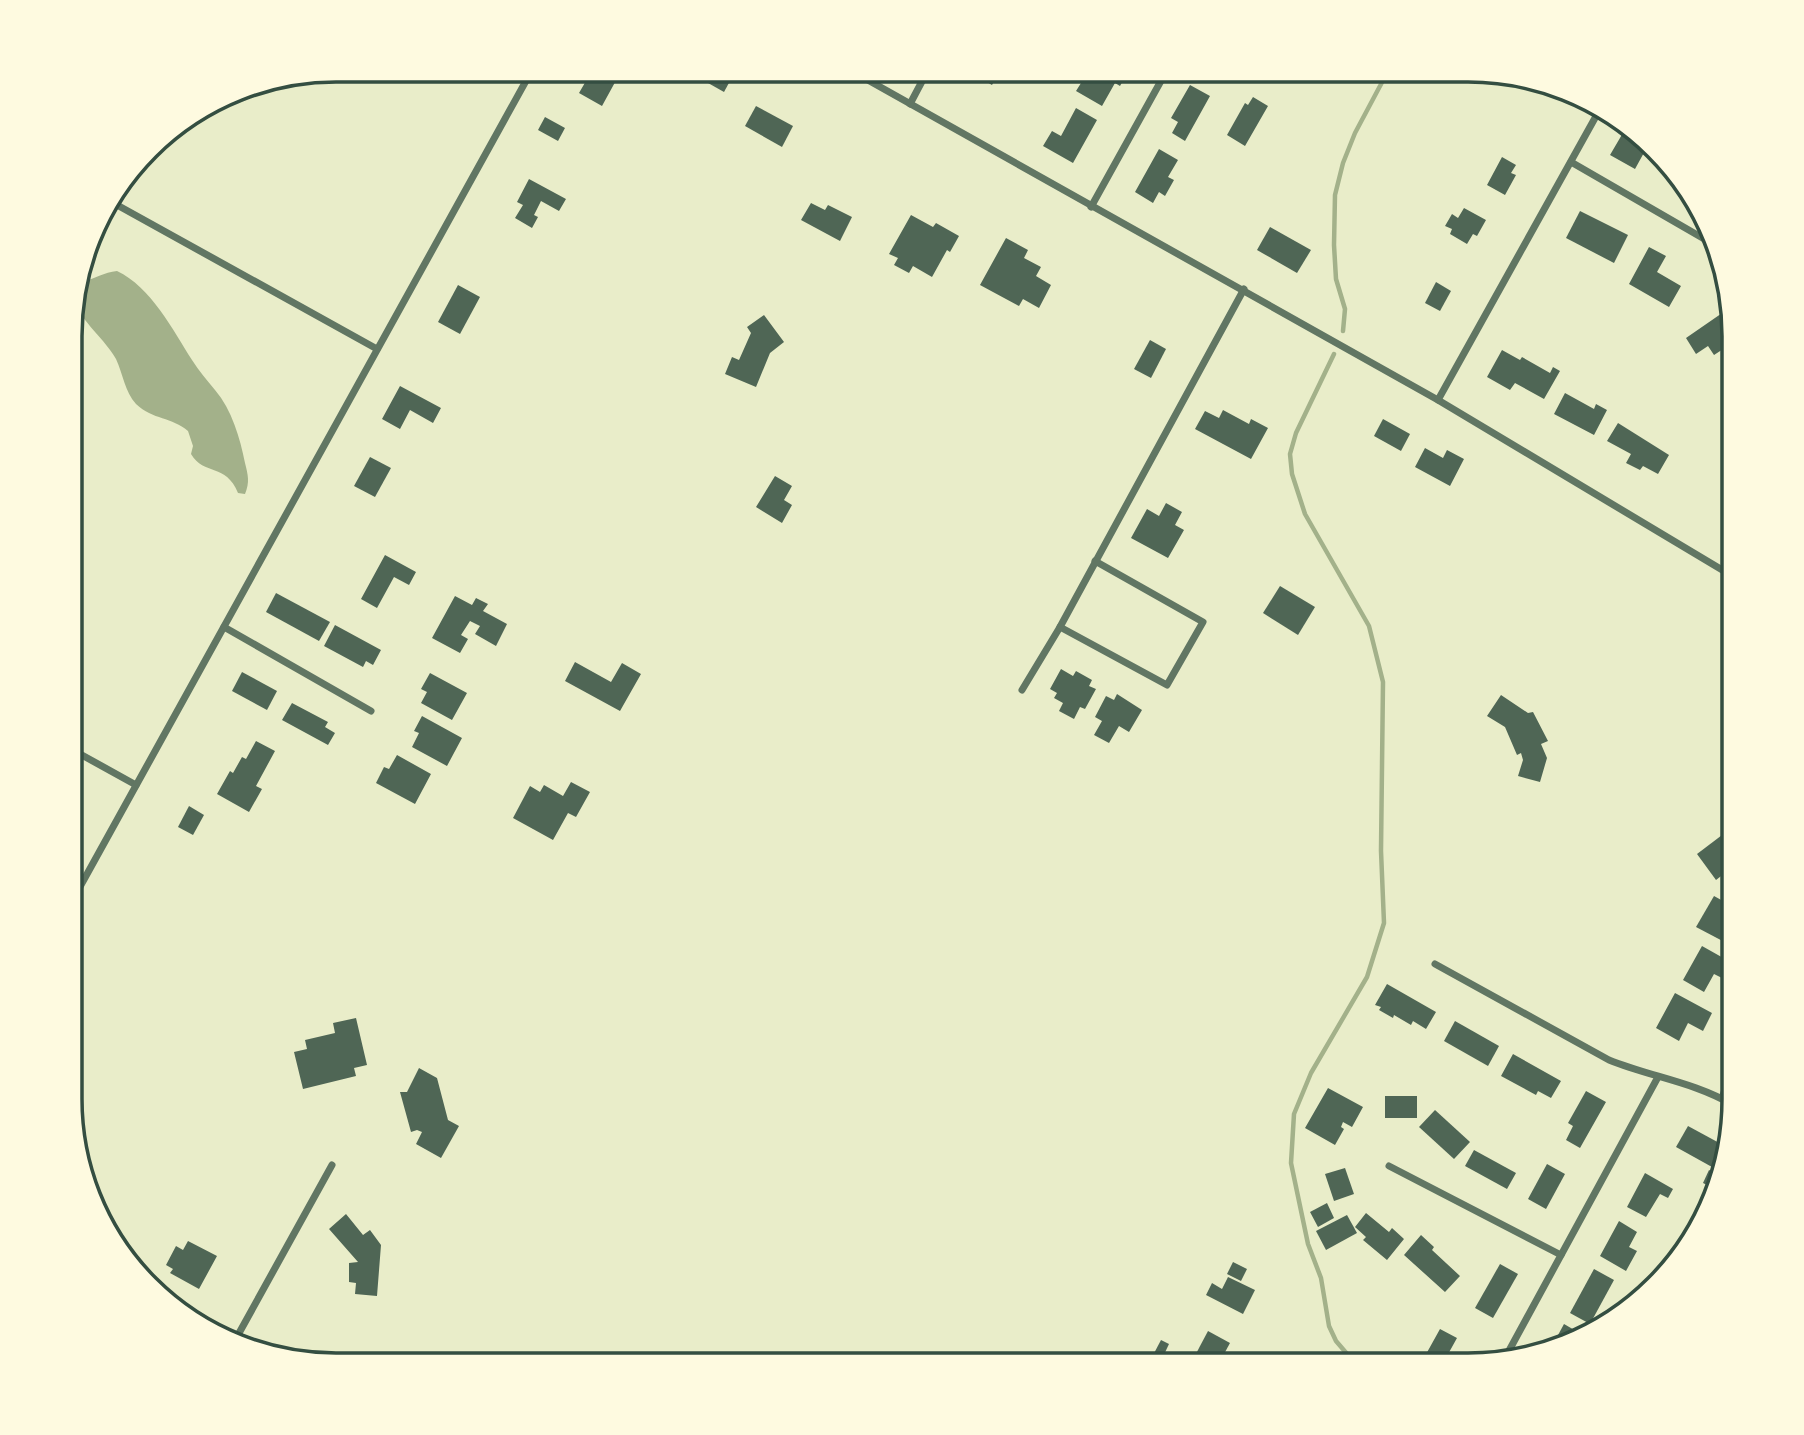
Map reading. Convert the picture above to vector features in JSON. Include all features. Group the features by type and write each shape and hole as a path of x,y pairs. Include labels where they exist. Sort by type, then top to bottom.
{"street":[{"path":"82,883 524,82"},
{"path":"871,82 1438,400 1722,569"},
{"path":"910,104 922,82"},
{"path":"1091,207 1160,82"},
{"path":"1438,400 1596,117"},
{"path":"1571,162 1701,237"},
{"path":"118,206 377,349"},
{"path":"1022,690 1060,627 1244,289"},
{"path":"1060,627 1167,685 1203,622 1095,561"},
{"path":"224,627 371,711"},
{"path":"82,755 136,785"},
{"path":"1435,964 1609,1060 1658,1077 1680,1081 1721,1098"},
{"path":"1509,1349 1658,1077"},
{"path":"239,1333 332,1164"},
{"path":"1389,1166 1561,1255"}],"shaded area":[{"path":"117,271 151,298 226,406 238,434 247,471 245,494 238,493 227,477 196,461 191,454 193,446 188,431 142,409 132,399 116,359 83,317 89,279"}],"building":[{"path":"585,82 615,82 602,106 579,93"},
{"path":"706,82 729,82 724,92"},
{"path":"1082,82 1122,82 1120,86 1115,83 1102,106 1076,91"},
{"path":"1190,85 1210,96 1185,141 1172,133 1178,122 1171,118"},
{"path":"1253,97 1268,106 1245,146 1227,135 1245,103 1248,105"},
{"path":"756,106 793,126 782,147 745,126"},
{"path":"1076,108 1097,120 1073,163 1043,146 1052,131 1061,136"},
{"path":"545,117 565,128 558,141 538,130"},
{"path":"1622,135 1644,154 1635,169 1610,155"},
{"path":"1159,149 1178,160 1168,177 1174,180 1165,196 1159,192 1153,203 1135,192"},
{"path":"1502,157 1516,165 1511,173 1516,175 1505,195 1487,185"},
{"path":"529,179 566,199 559,211 541,201 534,215 538,217 532,228 515,218 523,205 517,202"},
{"path":"811,203 825,210 828,205 852,217 840,241 801,220"},
{"path":"1464,208 1486,220 1477,236 1473,234 1467,244 1450,234 1452,229 1445,226 1452,214 1458,218"},
{"path":"1580,211 1628,235 1614,263 1566,238"},
{"path":"911,215 933,227 936,223 959,236 950,252 947,250 932,277 913,266 909,273 894,265 898,258 889,254"},
{"path":"1270,227 1311,250 1297,273 1257,250"},
{"path":"1006,238 1028,250 1024,258 1041,267 1036,276 1051,285 1039,308 1023,299 1019,306 980,285"},
{"path":"1649,247 1666,256 1657,272 1681,286 1669,307 1629,284"},
{"path":"1436,282 1451,291 1440,311 1425,303"},
{"path":"458,285 480,297 460,334 438,322"},
{"path":"1721,314 1722,350 1714,355 1708,346 1696,354 1686,338"},
{"path":"764,315 784,342 770,353 756,387 725,374 732,357 739,360 751,333 747,327"},
{"path":"1150,340 1166,349 1151,378 1134,369"},
{"path":"1502,350 1520,360 1522,357 1550,373 1553,367 1560,371 1544,399 1515,383 1510,390 1487,377"},
{"path":"400,386 441,408 433,423 410,410 400,429 382,419"},
{"path":"1565,393 1594,409 1596,404 1607,410 1594,435 1554,414"},
{"path":"1223,410 1249,424 1251,419 1268,428 1251,459 1195,429 1205,411 1219,418"},
{"path":"1383,419 1410,434 1401,451 1374,436"},
{"path":"1618,423 1669,455 1658,474 1643,466 1640,470 1626,463 1631,454 1607,441"},
{"path":"1425,448 1443,458 1447,450 1464,459 1450,486 1415,467"},
{"path":"370,457 391,468 375,497 354,486"},
{"path":"775,476 792,486 784,500 792,505 782,523 756,507"},
{"path":"1166,503 1182,512 1175,525 1184,530 1168,558 1131,538 1147,509 1159,516"},
{"path":"385,555 416,572 409,585 394,577 377,608 361,599"},
{"path":"1280,586 1315,607 1298,635 1263,613"},
{"path":"276,593 330,622 319,641 266,612"},
{"path":"455,596 472,605 476,598 488,604 483,611 507,624 496,646 475,634 480,626 470,621 461,635 468,639 460,653 432,638"},
{"path":"335,625 381,650 373,665 366,661 363,667 324,646"},
{"path":"575,662 611,682 622,663 641,674 620,711 565,681"},
{"path":"1061,669 1073,676 1076,671 1092,680 1089,686 1096,689 1085,709 1080,707 1074,719 1059,711 1063,703 1054,698 1057,693 1050,689"},
{"path":"242,672 277,691 267,710 232,691"},
{"path":"430,673 467,693 452,720 421,703 427,692 421,689"},
{"path":"1117,694 1142,710 1129,732 1119,726 1109,743 1094,735 1102,721 1095,717 1106,696 1114,700"},
{"path":"1501,695 1528,713 1533,712 1548,741 1541,744 1547,758 1540,782 1518,776 1523,760 1521,753 1517,755 1505,727 1487,716"},
{"path":"292,703 328,722 325,727 335,733 328,745 282,720"},
{"path":"422,716 462,738 447,766 412,747 419,733 414,731"},
{"path":"256,741 275,751 256,786 262,789 249,812 217,794 230,771 233,773 242,757 246,759"},
{"path":"397,755 431,774 415,804 376,783 384,767 389,769"},
{"path":"571,782 590,792 576,817 568,813 553,840 513,818 530,786 540,792 544,785 563,796"},
{"path":"189,806 204,815 193,835 178,827"},
{"path":"1722,835 1722,875 1716,880 1697,854"},
{"path":"1714,896 1722,900 1722,941 1696,927"},
{"path":"1702,946 1722,957 1722,978 1714,974 1704,992 1683,980"},
{"path":"1387,984 1436,1012 1426,1029 1413,1021 1411,1025 1379,1010 1381,1007 1375,1005"},
{"path":"1675,993 1712,1013 1703,1031 1688,1023 1679,1041 1656,1028"},
{"path":"356,1018 367,1065 354,1068 356,1076 303,1089 294,1052 307,1049 305,1040 335,1033 333,1023"},
{"path":"1455,1021 1499,1046 1488,1066 1444,1041"},
{"path":"1513,1054 1561,1081 1551,1098 1538,1091 1536,1095 1501,1076"},
{"path":"419,1068 437,1078 448,1120 459,1126 441,1158 416,1144 422,1132 411,1132 400,1092 407,1092"},
{"path":"1328,1088 1363,1107 1352,1127 1343,1122 1341,1127 1344,1129 1335,1145 1305,1128"},
{"path":"1586,1091 1606,1102 1580,1148 1566,1140 1573,1126 1568,1123"},
{"path":"1385,1096 1417,1096 1417,1118 1385,1118"},
{"path":"1435,1110 1470,1142 1454,1159 1419,1127"},
{"path":"1688,1126 1718,1142 1712,1167 1676,1147"},
{"path":"1474,1150 1516,1173 1507,1189 1465,1166"},
{"path":"1547,1164 1565,1174 1546,1209 1528,1199"},
{"path":"1345,1168 1354,1194 1334,1201 1325,1174"},
{"path":"1709,1170 1711,1171 1706,1185 1703,1183"},
{"path":"1645,1173 1673,1189 1668,1198 1660,1194 1646,1217 1627,1207"},
{"path":"1327,1203 1334,1218 1318,1227 1310,1212"},
{"path":"1366,1213 1389,1232 1392,1228 1404,1239 1387,1260 1363,1240 1366,1237 1355,1227"},
{"path":"346,1214 363,1235 370,1230 381,1245 377,1296 355,1294 356,1283 349,1282 349,1263 358,1262 329,1229"},
{"path":"1347,1215 1357,1233 1326,1250 1316,1231"},
{"path":"1619,1221 1637,1232 1629,1247 1637,1251 1626,1271 1600,1256"},
{"path":"1421,1235 1434,1247 1432,1250 1460,1276 1445,1292 1404,1255"},
{"path":"188,1241 217,1256 199,1289 170,1273 173,1269 166,1265 176,1246 183,1250"},
{"path":"1233,1262 1247,1269 1241,1281 1227,1274"},
{"path":"1500,1264 1518,1274 1493,1318 1475,1308"},
{"path":"1594,1269 1614,1280 1592,1321 1588,1323 1570,1313"},
{"path":"1228,1277 1255,1290 1243,1314 1206,1295 1212,1283 1222,1289"},
{"path":"1564,1324 1574,1330 1565,1333 1558,1336"},
{"path":"1440,1329 1457,1338 1449,1353 1427,1353"},
{"path":"1208,1331 1230,1343 1225,1353 1196,1353"},
{"path":"1161,1340 1169,1344 1165,1353 1154,1353"}],"waterway":[{"path":"1343,331 1345,309 1336,279 1335,195 1343,163 1355,133 1382,82"},
{"path":"1334,354 1296,433 1290,454 1292,474 1305,514 1369,626 1383,682 1381,851 1384,923 1367,977 1311,1073 1294,1114 1291,1163 1308,1244 1321,1278 1329,1326 1336,1341 1346,1353"}]}
